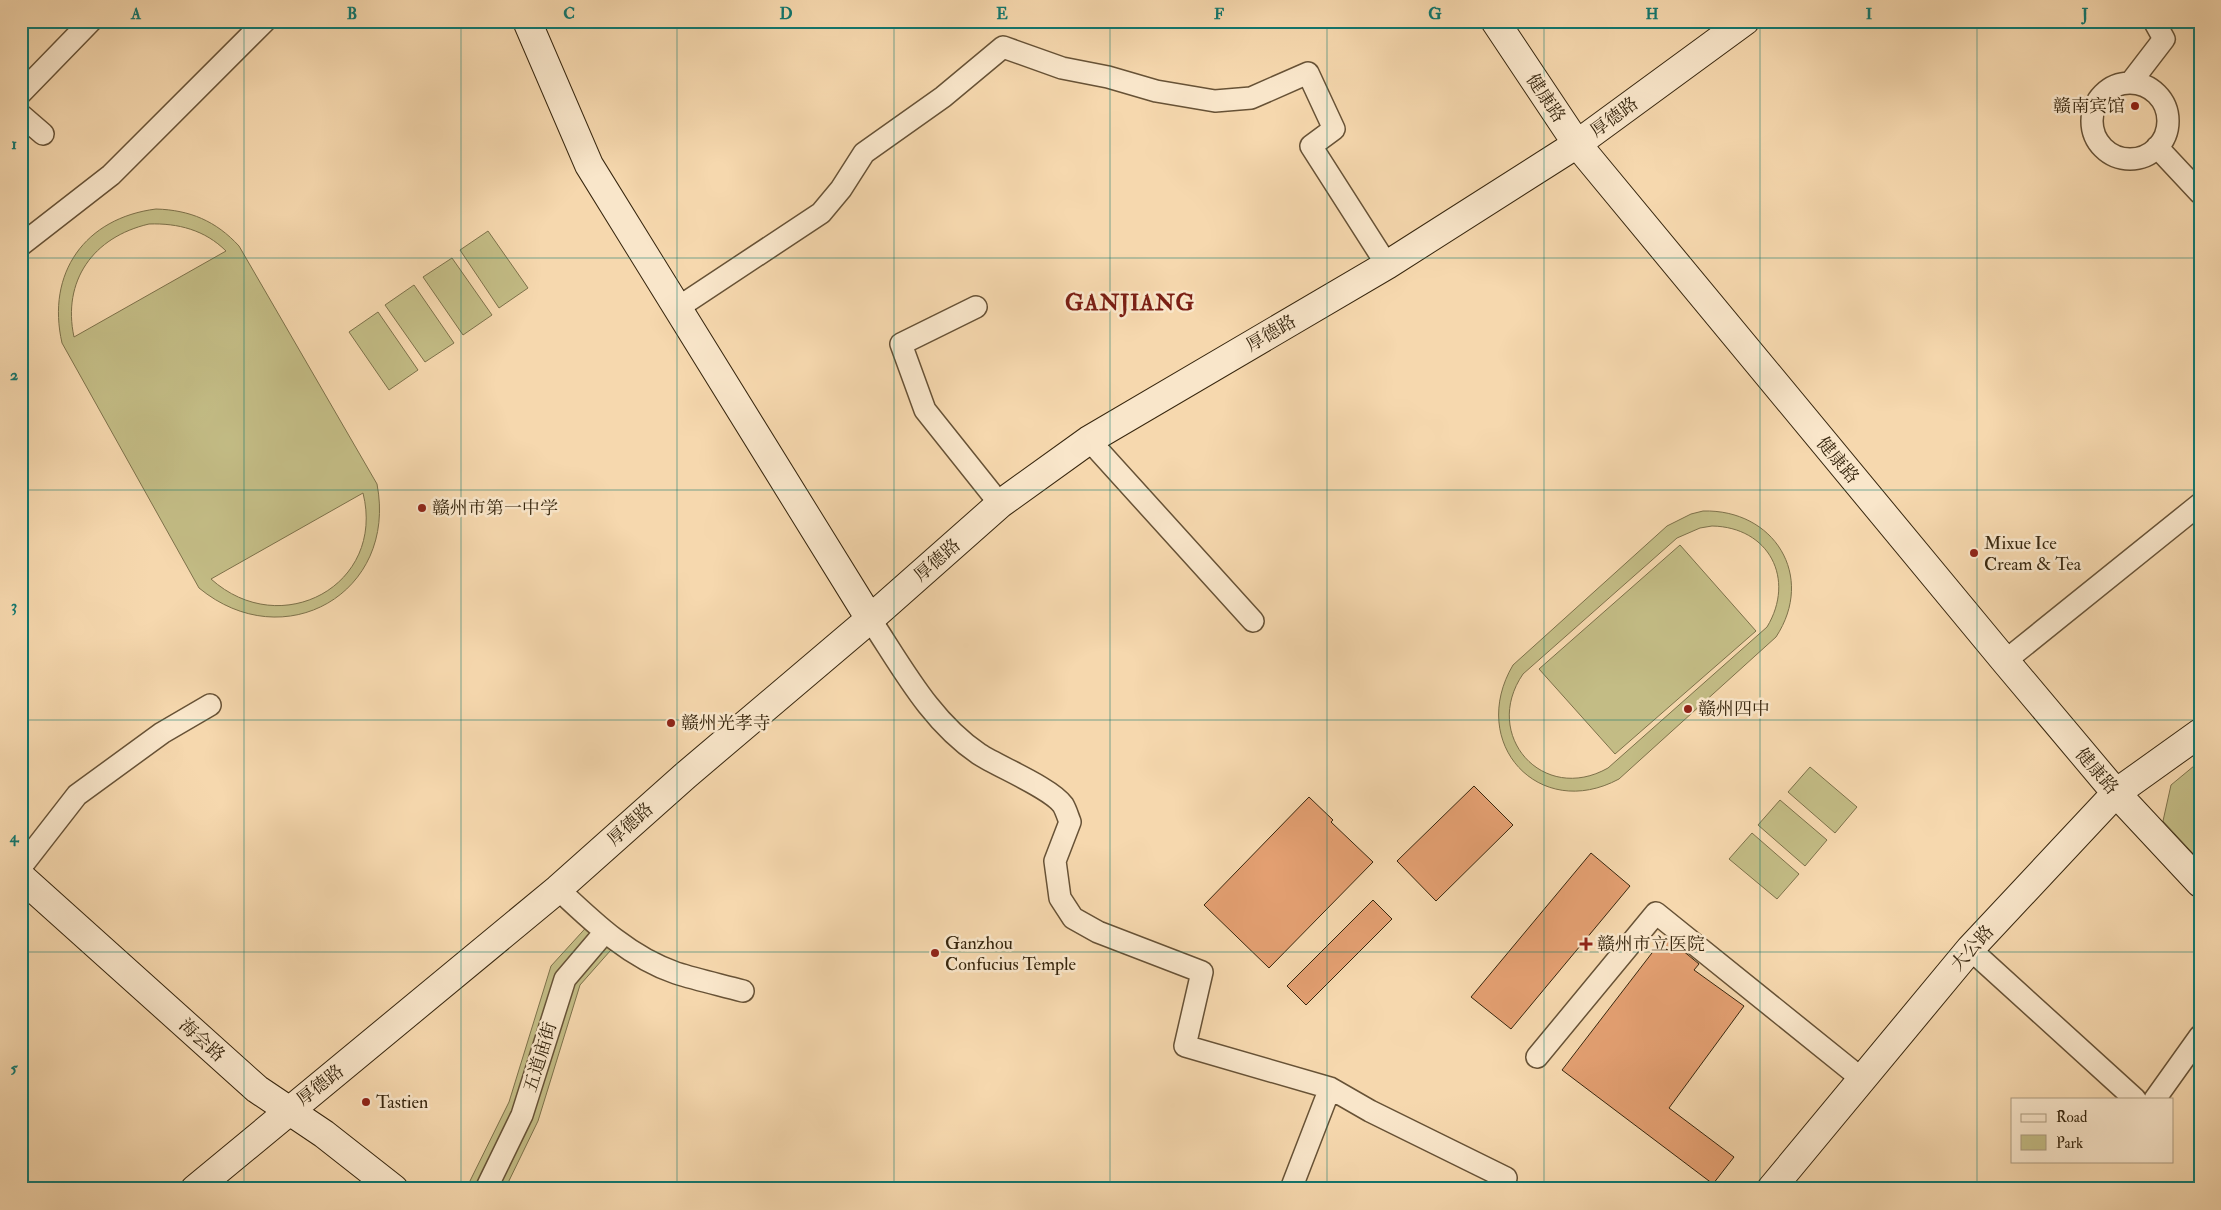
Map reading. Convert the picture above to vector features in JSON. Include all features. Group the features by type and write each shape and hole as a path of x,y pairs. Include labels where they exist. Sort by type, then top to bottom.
{"street":[{"path":"21,93 91,21"},
{"path":"21,245 111,175 265,21"},
{"path":"527,21 589,165 679,307 870,619 934,715 953,734 978,754 1047,792 1062,804 1070,822 1055,861 1056,878 1060,898 1073,918 1098,932 1202,972 1185,1046 1330,1088 1370,1111 1506,1178 1500,1189"},
{"name":"健康路","path":"1495,21 1577,144 2116,793 2200,883"},
{"name":"厚德路","path":"195,1189 288,1110 558,889 686,775 870,619 1000,504 1089,440 1387,266 1577,144 1745,21"},
{"path":"2131,82 2164,39 2154,21"},
{"path":"679,307 821,213 841,189 864,153 943,98 1004,47 1062,68 1108,77 1156,91 1215,101 1251,98 1308,73 1334,129 1311,146 1387,266"},
{"path":"2131,82 2144,85 2154,92 2162,101 2167,113 2168,125 2164,137 2157,147 2141,156 2123,158 2111,154 2101,146 2091,124 2092,111 2098,99 2107,90 2118,84 2131,82"},
{"path":"21,115 43,134"},
{"path":"2157,147 2200,193"},
{"path":"976,307 901,344 925,410 1000,504"},
{"path":"1089,440 1253,621"},
{"path":"2005,661 2200,504"},
{"path":"21,868 77,795 162,734 210,706"},
{"name":"大公路","path":"1772,1189 1970,949 2116,793 2200,733"},
{"name":"海会路","path":"21,878 257,1089 324,1134 394,1189"},
{"path":"558,889 605,932 641,957 675,973 743,991"},
{"path":"1537,1057 1656,913 1862,1079"},
{"name":"五道庙街","path":"486,1189 522,1115 565,979 605,932"},
{"path":"1970,949 2134,1098"},
{"path":"2156,1098 2200,1036"},
{"path":"1291,1189 1330,1088"}],"green space":[{"path":"156,209 180,212 202,218 221,230 239,246 377,484 379,523 370,556 352,583 328,603 298,615 266,617 232,608 199,588 62,343 59,318 60,294 66,272 76,253 91,237 109,224 131,214","holes":["149,224 170,225 190,229 209,238 226,251 74,337 71,317 73,298 78,280 86,264 97,251 112,239 129,230","363,493 366,526 359,554 343,577 322,594 296,604 268,605 239,597 211,579"]},
{"path":"488,231 528,288 499,308 460,250"},
{"path":"452,258 492,315 463,335 423,277"},
{"path":"414,285 454,343 425,362 385,305"},
{"path":"378,312 418,370 389,390 349,332"},
{"path":"1703,511 1728,513 1750,521 1768,534 1781,550 1789,570 1791,591 1787,614 1776,637 1619,779 1590,790 1562,790 1538,782 1519,767 1505,747 1499,722 1501,694 1513,665 1667,526 1691,514","holes":["1712,526 1732,529 1749,535 1762,546 1772,559 1777,574 1779,591 1775,609 1767,627 1608,768 1584,777 1561,778 1541,771 1525,758 1514,740 1509,720 1512,697 1523,674 1677,538 1700,528"]},
{"path":"1680,545 1756,631 1615,754 1539,669"},
{"path":"2200,761 2200,861 2163,821 2171,785"},
{"path":"1810,767 1857,807 1835,833 1788,792"},
{"path":"1780,800 1827,840 1805,866 1758,825"},
{"path":"1752,833 1799,874 1777,899 1729,859"},
{"path":"592,921 618,942 580,985 538,1121 505,1189 466,1189 509,1102 551,966"}],"building":[{"path":"1474,786 1513,825 1436,901 1397,861"},
{"path":"1309,797 1333,820 1331,822 1373,862 1269,968 1204,905"},
{"path":"1591,853 1630,886 1511,1029 1471,997"},
{"path":"1373,900 1392,919 1306,1005 1287,986"},
{"path":"1665,936 1699,964 1694,970 1744,1006 1669,1108 1734,1157 1713,1184 1562,1070"}],"place":[{"name":"赣南宾馆","path":"2135,106"},
{"name":"赣州市第一中学","path":"422,508"},
{"name":"Mixue Ice Cream & Tea","path":"1974,553"},
{"name":"赣州四中","path":"1688,709"},
{"name":"赣州光孝寺","path":"671,723"},
{"name":"赣州市立医院","path":"1586,944"},
{"name":"Ganzhou Confucius Temple","path":"935,953"},
{"name":"Tastien","path":"366,1102"}],"district":[{"name":"GANJIANG","path":"1130,302"}]}
